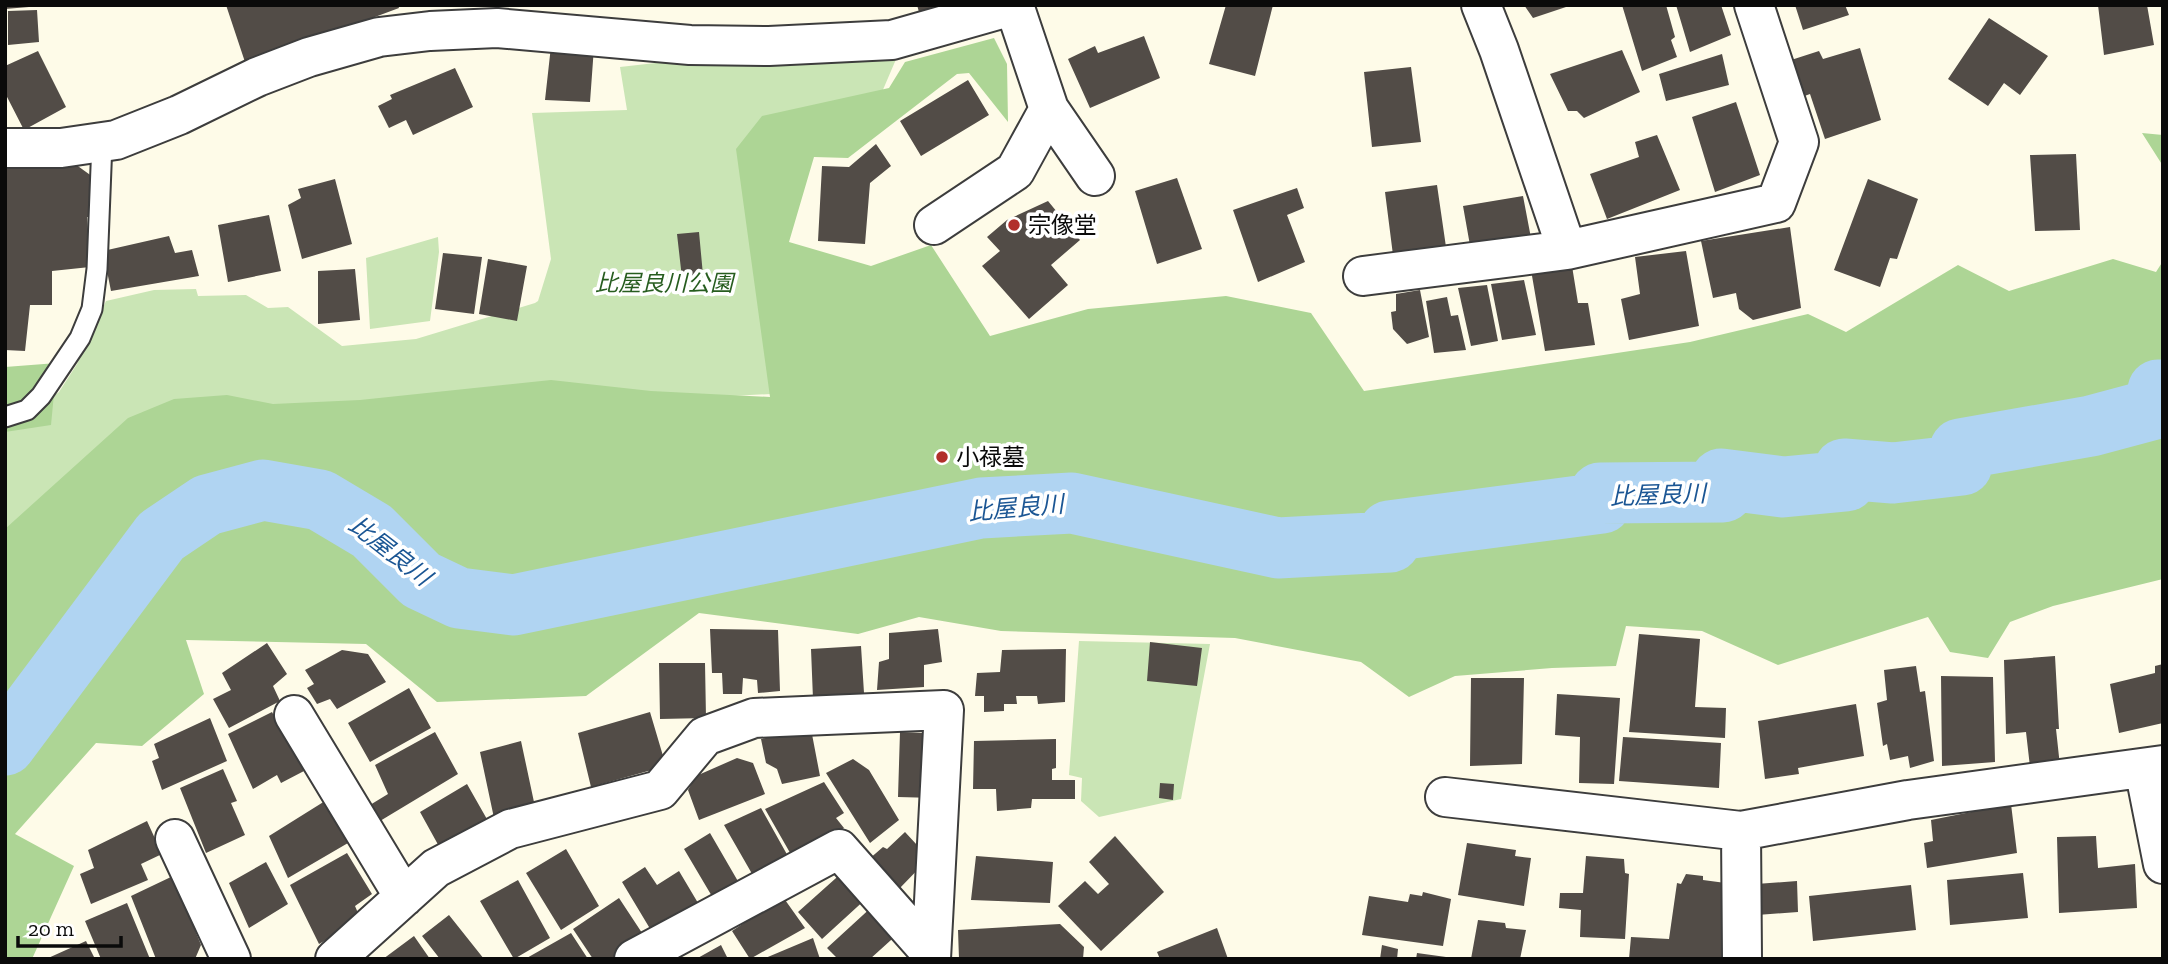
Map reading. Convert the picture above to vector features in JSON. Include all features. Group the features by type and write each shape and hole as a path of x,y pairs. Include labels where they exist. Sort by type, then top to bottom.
{"street":[{"path":"1481,5 1499,50 1566,250"},
{"path":"1363,276 1566,250 1776,203 1799,142 1754,5"},
{"path":"5,148 61,148 116,140 179,115 257,77 309,57 379,37 430,31 497,28 691,45 769,46 892,40 1009,6 1049,109 1095,176"},
{"path":"934,225 1016,171 1049,109"},
{"path":"335,959 436,869 510,829 660,790 705,736 754,718 944,710 931,956"},
{"path":"294,715 404,897"},
{"path":"1445,796 1741,831 1908,800 2154,767 2163,864"},
{"path":"1741,831 1742,959"},
{"path":"175,839 231,959"},
{"path":"634,959 839,849 931,956"}],"lane":[{"path":"5,417 27,410 41,396 80,338 92,309 97,270 102,142"}],"green space":[{"path":"994,38 1007,64 1008,122 969,73 957,74 848,158 814,157 789,242 871,266 931,245 990,336 1088,309 1226,296 1311,313 1364,391 1690,342 1808,314 1846,332 1958,265 2009,291 2113,259 2156,272 2163,261 2163,579 2053,606 2010,622 1988,658 1950,652 1928,617 1778,665 1702,631 1626,626 1616,666 1455,676 1409,697 1361,662 1235,638 1001,631 919,617 858,634 699,613 586,696 437,702 366,644 186,640 204,694 142,746 96,743 15,834 74,866 32,959 5,959 5,529 128,418 174,399 227,395 273,404 360,400 551,380 651,391 770,397 736,149 762,116 889,88 905,62"},
{"name":"比屋良川公園","path":"897,57 879,99 770,132 781,319 886,388 558,405 5,571 5,433 59,392 77,364 106,301 154,290 196,289 198,296 246,295 268,308 288,307 342,346 416,339 535,303 538,301 551,259 532,113 627,110 620,67 682,60"},
{"path":"2142,133 2163,135 2163,166"},
{"path":"438,237 439,252 430,321 370,329 366,258"},
{"path":"57,363 51,425 5,432 5,367"},
{"path":"1079,641 1210,644 1181,799 1099,817 1081,801 1082,778 1069,775"}],"building":[{"path":"5,5 29,5 29,7 5,9"},
{"path":"226,5 398,5 399,8 246,65"},
{"path":"917,5 949,5 950,7 919,12"},
{"path":"1226,5 1273,5 1255,76 1209,64"},
{"path":"1524,5 1569,5 1569,6 1533,18"},
{"path":"1622,5 1666,5 1675,37 1671,40 1677,57 1642,71"},
{"path":"1676,5 1721,5 1731,35 1690,52"},
{"path":"1795,5 1845,5 1849,15 1803,30"},
{"path":"2098,5 2147,5 2154,45 2104,55"},
{"path":"37,10 39,42 8,45 8,11"},
{"path":"1989,18 2048,56 2020,95 2004,83 1988,106 1948,79"},
{"path":"1144,36 1160,78 1090,108 1068,59 1095,46 1098,53"},
{"path":"551,46 594,47 590,102 545,100"},
{"path":"1860,48 1881,120 1825,139 1810,94 1799,98 1788,61 1819,51 1823,59"},
{"path":"1622,50 1640,92 1584,118 1577,111 1568,111 1550,74"},
{"path":"38,51 66,107 24,130 5,93 5,66"},
{"path":"1722,54 1729,85 1666,101 1659,74"},
{"path":"1411,67 1421,142 1372,147 1364,72"},
{"path":"455,68 473,107 413,135 406,120 389,128 378,106 392,99 390,95"},
{"path":"968,80 989,115 921,156 900,121"},
{"path":"1736,102 1760,175 1715,192 1692,117"},
{"path":"1657,135 1680,190 1607,219 1590,174 1639,157 1635,142"},
{"path":"876,144 891,166 870,183 865,244 818,241 822,166 849,167"},
{"path":"2076,154 2080,230 2035,231 2030,155"},
{"path":"75,164 93,177 94,217 87,217 90,267 52,271 52,305 30,305 25,351 5,350 5,166"},
{"path":"1177,178 1202,249 1157,264 1135,191"},
{"path":"335,179 352,244 302,259 288,205 301,198 298,189"},
{"path":"1868,179 1918,199 1897,259 1890,258 1880,287 1834,270"},
{"path":"1437,185 1446,247 1394,263 1385,192"},
{"path":"1297,188 1304,208 1287,215 1305,262 1258,282 1233,210"},
{"path":"1523,196 1531,238 1471,251 1463,206"},
{"path":"1048,201 1080,240 1051,265 1068,285 1029,319 982,266 1000,251 987,237 1007,220"},
{"path":"269,215 281,271 228,282 218,225"},
{"path":"1790,227 1801,308 1753,320 1739,309 1736,293 1713,298 1701,241"},
{"path":"699,232 703,275 682,278 677,234"},
{"path":"169,236 175,253 192,250 199,276 111,291 103,251"},
{"path":"1686,251 1699,326 1629,340 1621,299 1640,294 1635,257"},
{"path":"443,253 482,257 474,314 435,309"},
{"path":"488,259 527,266 517,321 479,314"},
{"path":"1572,266 1578,303 1588,303 1595,345 1545,351 1531,270"},
{"path":"355,269 360,320 318,324 318,271"},
{"path":"1524,280 1536,335 1502,340 1491,284"},
{"path":"1487,285 1498,341 1471,346 1458,288"},
{"path":"1420,290 1429,337 1407,344 1393,329 1391,312 1396,311 1396,294"},
{"path":"1447,297 1451,316 1458,315 1466,350 1434,353 1426,301"},
{"path":"710,629 778,630 780,691 758,693 757,680 743,678 742,694 723,694 722,673 712,673"},
{"path":"938,629 942,662 924,665 924,687 877,690 879,662 889,659 889,633"},
{"path":"1639,634 1700,639 1695,707 1726,708 1725,738 1629,732"},
{"path":"1150,642 1202,648 1197,686 1147,681"},
{"path":"267,643 287,674 273,686 280,701 229,728 213,699 231,690 222,673"},
{"path":"861,646 864,693 813,699 811,649"},
{"path":"1066,649 1065,702 1038,704 1037,696 1016,696 1017,704 1004,704 1004,711 984,712 984,696 975,696 977,673 1000,672 1002,650"},
{"path":"342,650 368,654 386,682 337,709 330,699 317,704 307,688 314,684 305,670"},
{"path":"2055,656 2059,729 2056,729 2060,766 2030,767 2026,732 2006,734 2004,660"},
{"path":"659,663 705,663 706,718 660,719"},
{"path":"2163,664 2163,723 2119,733 2110,684 2155,673 2155,666"},
{"path":"1916,666 1920,692 1925,691 1934,761 1910,768 1908,756 1890,760 1887,744 1883,746 1877,703 1887,700 1884,670"},
{"path":"1941,676 1993,677 1995,762 1942,766"},
{"path":"1471,678 1524,678 1522,764 1470,766"},
{"path":"409,688 431,728 370,762 348,723"},
{"path":"1557,694 1620,698 1614,784 1579,783 1580,737 1555,735"},
{"path":"1856,704 1864,756 1798,768 1799,774 1765,779 1758,721"},
{"path":"272,712 304,771 281,783 277,775 253,789 228,734"},
{"path":"650,712 666,766 591,787 578,733"},
{"path":"210,718 227,761 162,790 152,761 159,758 154,744"},
{"path":"811,729 820,776 782,784 777,769 766,763 761,739"},
{"path":"435,732 458,774 380,821 370,805 388,794 375,765"},
{"path":"900,732 926,733 935,798 898,797"},
{"path":"1623,737 1721,743 1719,788 1619,781"},
{"path":"1056,739 1056,768 1052,769 1052,780 1075,780 1075,799 1032,799 1031,808 997,811 996,789 973,789 974,741"},
{"path":"521,741 534,802 520,815 494,818 480,752"},
{"path":"737,758 753,763 765,794 699,820 688,790 696,776"},
{"path":"853,759 869,770 899,820 870,843 826,773"},
{"path":"223,769 237,801 231,803 245,835 206,853 180,788"},
{"path":"824,782 844,813 836,818 844,828 793,858 765,809"},
{"path":"1160,783 1174,784 1173,800 1159,798"},
{"path":"467,784 492,828 441,850 420,812"},
{"path":"325,801 348,843 288,878 269,836"},
{"path":"2011,804 2017,853 1927,868 1924,843 1933,841 1931,820"},
{"path":"761,808 789,858 755,879 724,825"},
{"path":"147,821 162,854 141,864 148,880 91,904 80,874 94,868 88,850"},
{"path":"905,832 929,858 898,890 868,860 883,847 887,849"},
{"path":"710,833 739,883 713,898 684,849"},
{"path":"1115,836 1164,892 1101,951 1058,906 1085,881 1098,894 1109,884 1089,862"},
{"path":"2096,836 2098,868 2135,864 2137,908 2059,913 2057,837"},
{"path":"1467,843 1516,850 1515,856 1531,858 1524,906 1458,895"},
{"path":"566,849 599,906 561,930 526,873"},
{"path":"347,853 372,894 355,906 361,920 319,944 290,885"},
{"path":"976,856 1053,862 1050,903 971,900"},
{"path":"1586,856 1624,859 1625,873 1629,874 1625,939 1580,937 1581,910 1559,908 1560,893 1583,893"},
{"path":"266,862 288,904 249,928 229,883"},
{"path":"645,867 657,885 679,871 701,908 655,937 622,882"},
{"path":"845,870 868,897 822,939 798,912"},
{"path":"2023,873 2028,918 1950,925 1947,880"},
{"path":"1686,874 1703,876 1703,880 1733,884 1730,959 1629,959 1631,937 1669,939 1677,883 1681,884"},
{"path":"173,876 201,945 195,959 156,959 131,896"},
{"path":"518,880 550,938 514,959 480,901"},
{"path":"1797,881 1798,912 1757,915 1756,884"},
{"path":"1911,885 1916,930 1813,941 1809,896"},
{"path":"1423,892 1451,899 1443,946 1362,935 1369,896 1408,902 1410,894 1422,896"},
{"path":"783,897 805,928 750,959 732,931"},
{"path":"619,898 646,939 613,959 593,959 573,929"},
{"path":"127,903 150,959 101,959 85,921"},
{"path":"875,904 901,931 870,959 838,959 827,948"},
{"path":"449,915 484,959 440,959 422,936"},
{"path":"1478,920 1505,923 1506,928 1526,930 1520,959 1471,959"},
{"path":"1060,924 1084,947 1083,959 959,959 958,930"},
{"path":"1217,928 1228,959 1160,959 1157,952"},
{"path":"571,933 588,959 525,959"},
{"path":"414,936 430,959 383,959"},
{"path":"813,938 820,959 763,959"},
{"path":"86,941 95,959 46,959"},
{"path":"721,945 728,959 696,959"},
{"path":"1382,945 1398,949 1397,959 1380,959"},
{"path":"1417,953 1446,957 1446,959 1416,959"}],"waterway":[{"name":"比屋良川","path":"5,745 161,536 207,505 263,490 320,500 372,531 421,580 459,598 514,605 981,508 1072,503 1278,548 1390,542 1389,531 1602,503 1600,493 1723,492 1721,479 1783,487 1846,481 1844,469 1893,473 1962,465 1960,449 2091,426 2162,407 2158,390 2163,390"}],"place":[{"name":"宗像堂","path":"1014,225"},
{"name":"小禄墓","path":"942,457"}]}
